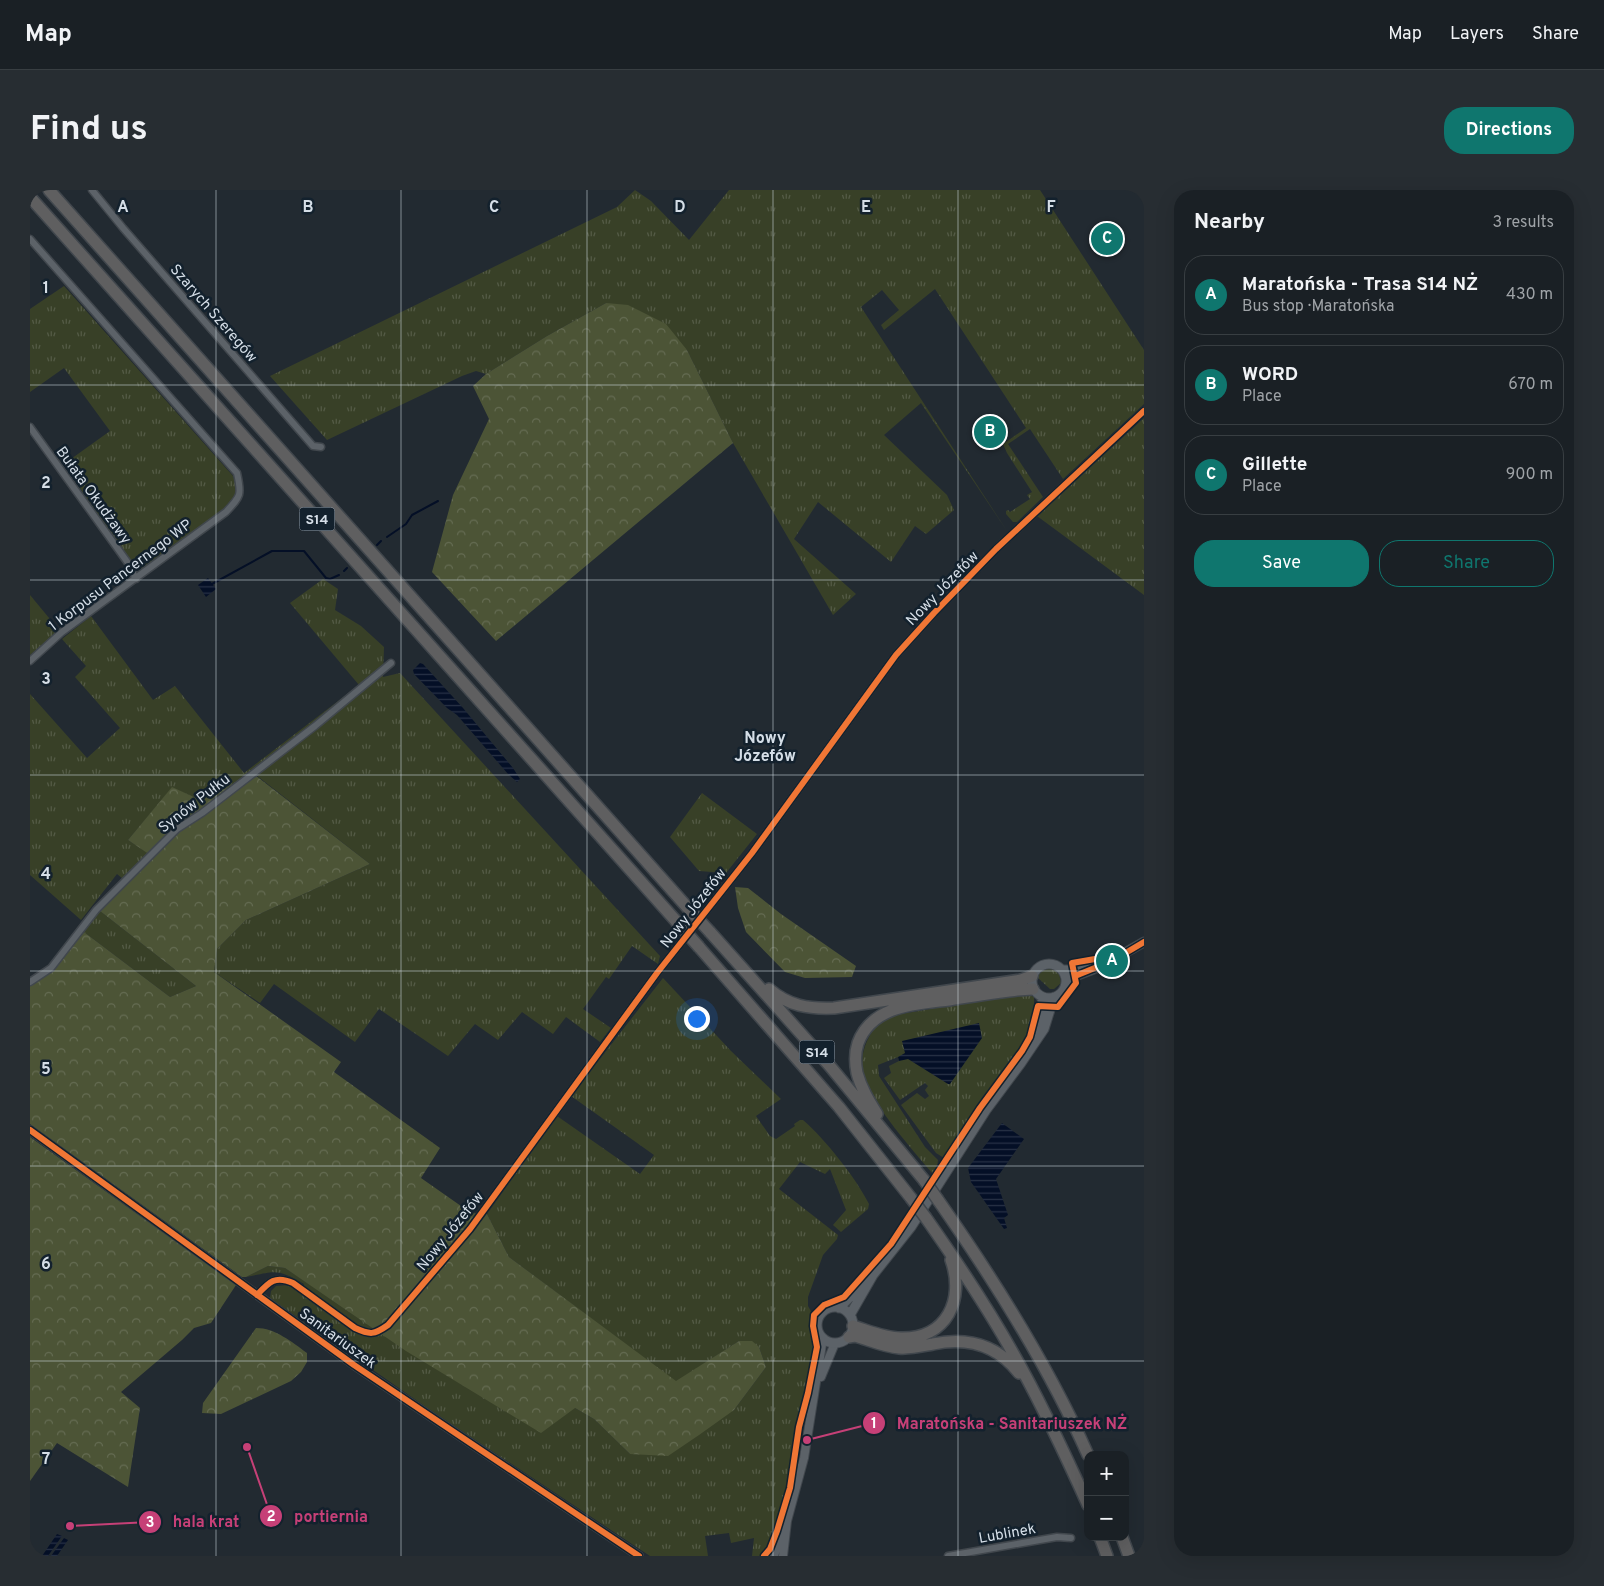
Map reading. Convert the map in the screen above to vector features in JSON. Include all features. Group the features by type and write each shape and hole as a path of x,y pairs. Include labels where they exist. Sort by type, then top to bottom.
{"highway":[{"name":"S14","path":"49,190 745,970 888,1136 924,1180 973,1249 1051,1380 1086,1451"},
{"name":"S14","path":"30,197 699,947 839,1107 945,1244 991,1316 1036,1395 1084,1497"},
{"path":"745,970 786,1002 814,1008 859,1005 1021,980 1032,976"},
{"path":"888,1136 861,1084 857,1072 856,1048 860,1037 872,1022 880,1015 911,1005 1018,990 1037,993"},
{"path":"850,1326 886,1336 902,1338 914,1338 937,1328 950,1313 956,1290 954,1270 945,1244"},
{"path":"850,1326 855,1336 897,1348 922,1347 956,1341 977,1343 989,1347 1002,1355 1016,1369 1036,1395"},
{"path":"1101,1541 1107,1556"},
{"path":"1123,1541 1129,1556"}],"main road":[{"path":"1066,981 1112,961 1144,942"},
{"path":"1062,970 1073,969 1120,955"},
{"path":"1037,993 1050,998 1063,990 1066,981 1062,970 1054,964 1043,964 1034,971 1032,976 1037,993 1044,1006 1037,1039"},
{"path":"873,1276 842,1341 835,1343 823,1338 818,1327 819,1318 829,1308 839,1308 873,1276 911,1226 986,1110 1037,1039 1046,1024 1054,997"},
{"path":"839,1308 850,1326"}],"street":[{"name":"Szarych Szeregów","path":"92,190 313,446 321,447"},
{"name":"1 Korpusu Pancernego WP","path":"30,239 238,473 240,487 239,498 226,512 62,632 30,660"},
{"name":"Nowy Józefów","path":"257,1295 267,1284 274,1280 284,1279 293,1283 355,1328 366,1333 377,1333 388,1325 470,1229 657,973 752,853 896,656 1013,532 1144,411"},
{"name":"Bułata Okudżawy","path":"30,427 128,563 136,579"},
{"name":"Synów Pułku","path":"30,982 51,968 96,910 177,830 315,726 391,663"},
{"name":"Sanitariuszek","path":"30,1130 362,1371 639,1556"},
{"path":"783,1556 787,1521 801,1472 823,1338"},
{"path":"815,1393 835,1343"},
{"path":"774,1556 787,1521"},
{"name":"Lublinek","path":"948,1556 1057,1537 1071,1538"}],"green space":[{"path":"635,190 651,201 689,240 729,190 1040,190 1144,350 1144,404 1063,479 1030,429 1008,444 1043,497 1017,522 1013,522 1006,514 1006,511 1010,512 1030,499 1027,495 1032,492 1003,444 1026,428 935,289 884,330 881,325 899,310 882,290 861,307 1007,531 921,403 884,435 947,495 954,510 926,534 915,526 891,562 818,502 794,539 856,594 833,615 733,443 687,350 606,303 547,336 486,374 476,371 462,376 327,440 270,376 617,207"},
{"path":"64,286 233,476 237,487 234,498 224,511 143,571 134,569 64,464 110,431 64,368 30,392 30,309"},
{"path":"606,303 628,305 666,324 687,350 733,443 496,641 432,572 453,495 489,419 473,386 486,374 547,336"},
{"path":"1144,418 1144,595 1037,516"},
{"path":"323,579 338,589 335,610 361,626 384,647 383,677 400,673 660,956 658,964 632,946 609,979 606,977 583,1009 611,1028 600,1042 566,1017 553,1034 522,1012 498,1040 475,1024 448,1056 379,1009 355,1042 274,984 260,1003 214,972 217,949 246,920 370,864 256,775 196,798 172,788 128,840 154,857 128,883 117,874 81,920 30,875 30,694 87,758 120,728 75,677 86,666 62,639 91,616 153,700 175,686 244,773 359,685 290,603"},
{"path":"30,595 59,630 30,655"},
{"path":"255,775 370,864 246,920 217,949 214,972 341,1062 334,1072 440,1148 421,1178 471,1213 487,1214 509,1257 676,1381 739,1341 752,1341 759,1347 766,1367 734,1410 668,1456 630,1454 594,1419 575,1408 541,1433 406,1351 285,1268 268,1266 246,1277 242,1277 30,1124 30,986 51,972 84,932 170,997 196,986 100,911 153,857 128,840 172,787 196,798"},
{"path":"702,793 757,834 726,873 699,871 670,837"},
{"path":"735,887 748,888 781,914 856,966 852,977 805,978 785,972 746,932 738,908"},
{"path":"100,911 196,986 170,997 84,932"},
{"path":"1051,968 1059,973 1061,983 1054,989 1050,989 1037,977 1042,970"},
{"path":"663,978 731,1051 781,1099 756,1116 770,1136 776,1139 795,1126 794,1124 803,1120 821,1137 839,1159 869,1204 868,1209 841,1232 833,1225 846,1210 830,1169 825,1174 800,1162 779,1189 838,1235 837,1239 823,1255 808,1297 808,1306 813,1315 815,1350 797,1428 788,1491 772,1538 763,1556 752,1556 754,1538 731,1543 729,1533 705,1536 708,1556 650,1556 426,1407 270,1298 271,1291 276,1286 288,1285 301,1292 304,1284 288,1275 276,1272 246,1277 268,1266 285,1268 338,1303 575,1408 594,1419 630,1454 734,1410 766,1367 759,1347 739,1341 676,1382 509,1257 487,1214 557,1116 640,1174 654,1155 571,1096"},
{"path":"1026,993 1034,997 1034,1009 1026,1039 982,1099 944,1158 936,1153 901,1105 917,1093 925,1099 929,1096 925,1090 928,1086 925,1083 900,1100 884,1078 891,1073 889,1066 899,1061 898,1057 878,1065 879,1076 925,1147 938,1160 933,1174 895,1128 877,1102 864,1078 862,1063 867,1040 881,1022 895,1015"},
{"path":"30,1137 236,1285 211,1323 194,1328 121,1392 140,1408 128,1487 57,1443 30,1481"},
{"path":"816,1316 816,1329 820,1340 808,1407 801,1430 818,1351 815,1322"},
{"path":"256,1328 277,1333 307,1353 307,1362 301,1372 291,1381 221,1414 202,1413 203,1403"}],"water":[{"path":"208,578 216,589 206,597 198,585"},
{"path":"420,663 463,708 513,768 520,779 517,782 457,715 447,708 414,674 413,670"},
{"path":"979,1023 982,1038 950,1084 908,1059 899,1061 898,1057 905,1053 902,1041"},
{"path":"1002,1123 1024,1139 996,1179 1008,1215 1004,1218 1007,1228 1004,1229 971,1182 968,1168"},
{"path":"57,1534 62,1536 48,1556 42,1556"},
{"path":"64,1538 68,1540 57,1556 51,1556"}],"waterway":[{"path":"387,537 406,524 412,515 438,501"},
{"path":"377,545 381,541"},
{"path":"212,584 272,551 304,551 326,578 330,579 339,575"},
{"path":"344,571 347,568"}],"cycle path":[{"path":"257,1295 273,1281 287,1281 293,1283 355,1328 372,1333 388,1325 470,1229 657,973 752,853 896,655 996,549 1144,411"},
{"path":"1075,976 1112,961 1144,942"},
{"path":"764,1556 770,1549 777,1531 790,1488 799,1427 817,1347 813,1326 814,1315 824,1305 844,1297 891,1244 980,1108 1022,1051 1030,1037 1038,1006 1058,1007 1076,983 1072,963 1095,959 1118,950"},
{"path":"30,1130 354,1365 639,1556"}],"place":[{"name":"Gillette","path":"1107,239"},
{"name":"WORD","path":"990,432"},
{"name":"Maratońska - Trasa S14 NŻ","path":"1112,961"},
{"name":"Maratońska - Sanitariuszek NŻ","path":"807,1440"},
{"name":"portiernia","path":"247,1447"},
{"name":"hala krat","path":"70,1526"}],"district":[{"name":"Nowy Józefów","path":"765,746"}]}
